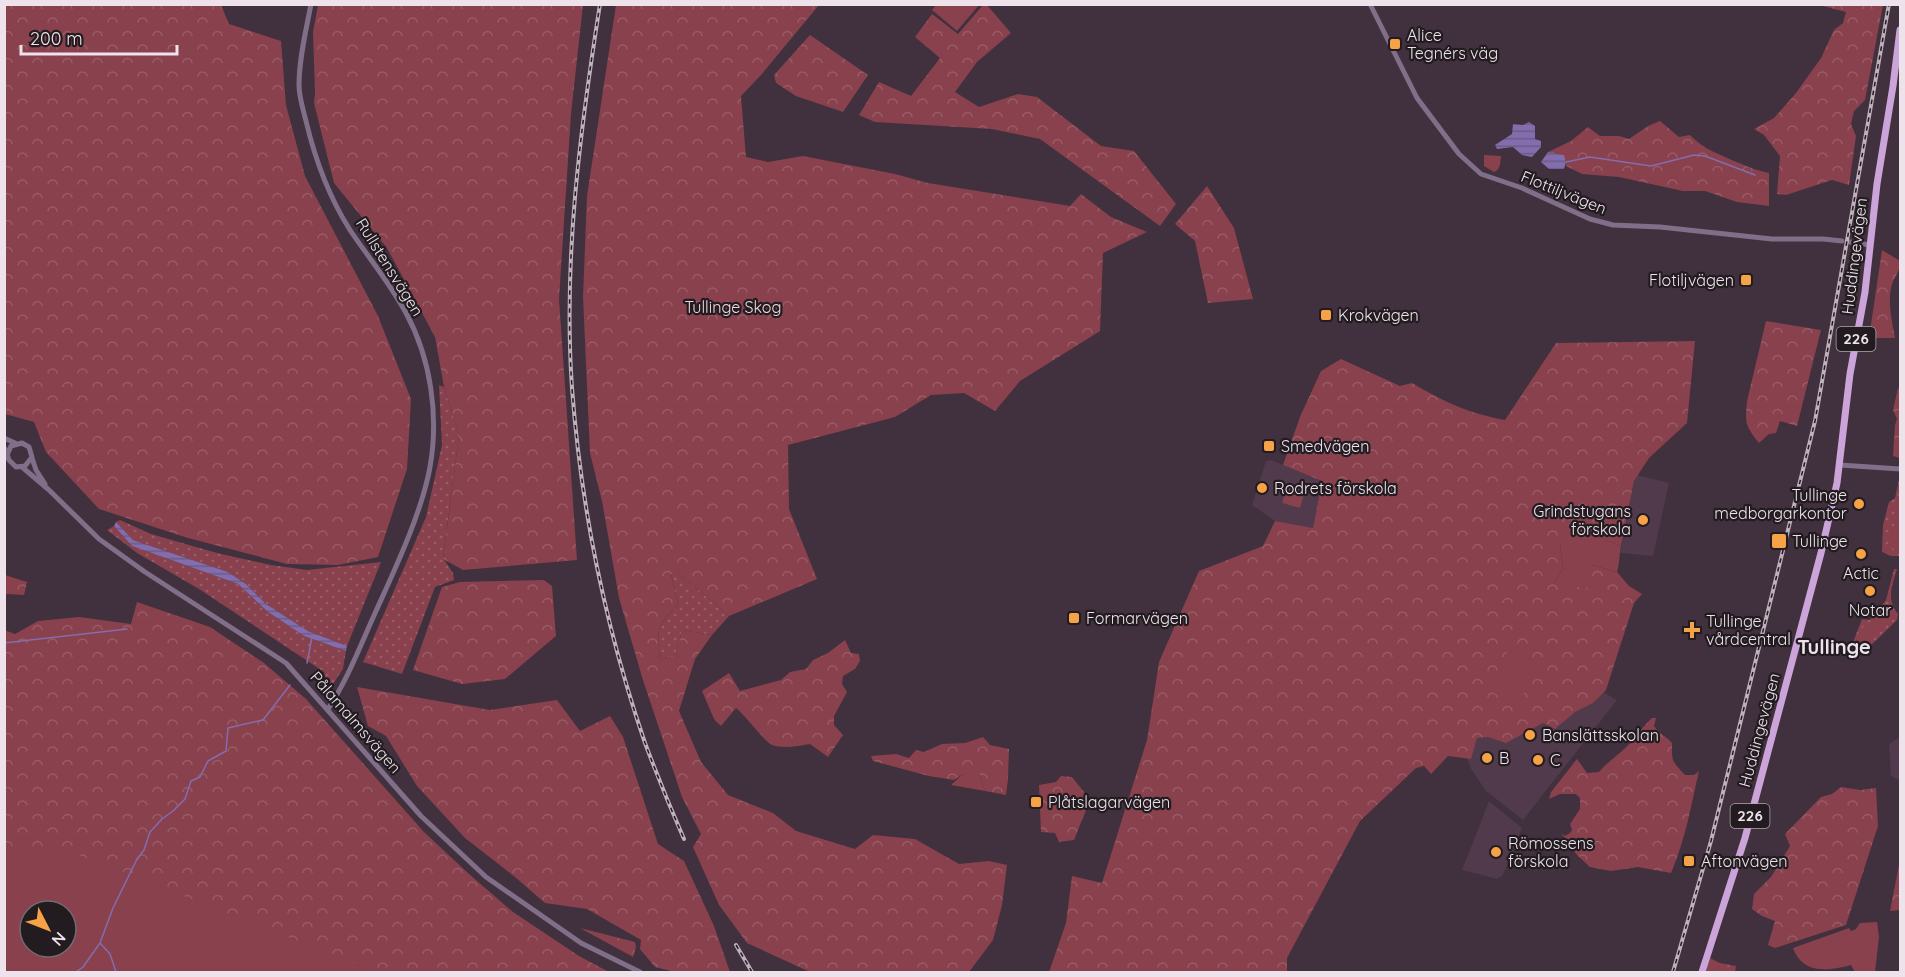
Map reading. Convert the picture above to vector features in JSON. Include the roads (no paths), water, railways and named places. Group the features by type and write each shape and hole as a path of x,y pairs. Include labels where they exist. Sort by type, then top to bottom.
{"main road":[{"name":"Huddingevägen","path":"1702,972 1745,838 1821,553 1840,465 1850,374 1865,292 1877,184 1900,30"}],"street":[{"name":"Rullstensvägen","path":"311,4 299,85 312,147 333,201 397,298 410,322 422,351 432,397 434,430 430,468 416,514 341,688 328,709"},
{"name":"Flottiljvägen","path":"1370,4 1417,98 1459,154 1480,174 1522,188 1583,217 1613,225 1660,227 1772,239 1823,238 1842,241"},
{"path":"1850,242 1870,245"},
{"path":"4,438 28,446 32,458 22,467 12,465 4,447"},
{"path":"7,454 15,443"},
{"name":"Pålamalmsvägen","path":"32,458 36,470 50,490"},
{"path":"1840,465 1900,469"},
{"name":"Pålamalmsvägen","path":"22,467 50,490 99,539 145,572 286,663 421,816 486,877 581,943 640,972"}],"waterway":[{"path":"1566,162 1590,157 1651,166 1694,155 1705,156 1755,175"},
{"path":"4,643 127,629"},
{"path":"307,663 312,637"},
{"path":"76,972 83,967 100,943 113,908 137,859 144,850 150,832 185,799 191,781 200,777 208,761 226,751 228,728 263,720 290,685"},
{"path":"100,943 110,954 116,972"}],"railway":[{"path":"600,4 580,148 572,244 570,340 576,433 597,568 618,656 645,743 684,839"},
{"path":"1673,972 1711,841 1815,421 1889,4"},
{"path":"736,945 752,972"}],"place":[{"name":"Alice Tegnérs väg","path":"1395,44"},
{"name":"Flotiljvägen","path":"1746,280"},
{"name":"Krokvägen","path":"1326,315"},
{"name":"Smedvägen","path":"1269,446"},
{"name":"Rodrets förskola","path":"1262,488"},
{"name":"Tullinge medborgarkontor","path":"1859,504"},
{"name":"Grindstugans förskola","path":"1643,520"},
{"name":"Tullinge","path":"1779,541"},
{"name":"Actic","path":"1861,554"},
{"name":"Notar","path":"1870,591"},
{"name":"Formarvägen","path":"1074,618"},
{"name":"Tullinge vårdcentral","path":"1692,630"},
{"name":"Banslättsskolan","path":"1530,735"},
{"name":"B","path":"1487,758"},
{"name":"C","path":"1538,760"},
{"name":"Plåtslagarvägen","path":"1036,802"},
{"name":"Römossens förskola","path":"1496,852"},
{"name":"Aftonvägen","path":"1689,861"}],"district":[{"name":"Tullinge","path":"1834,647"}],"park label":[{"name":"Tullinge Skog","path":"733,307"}]}
